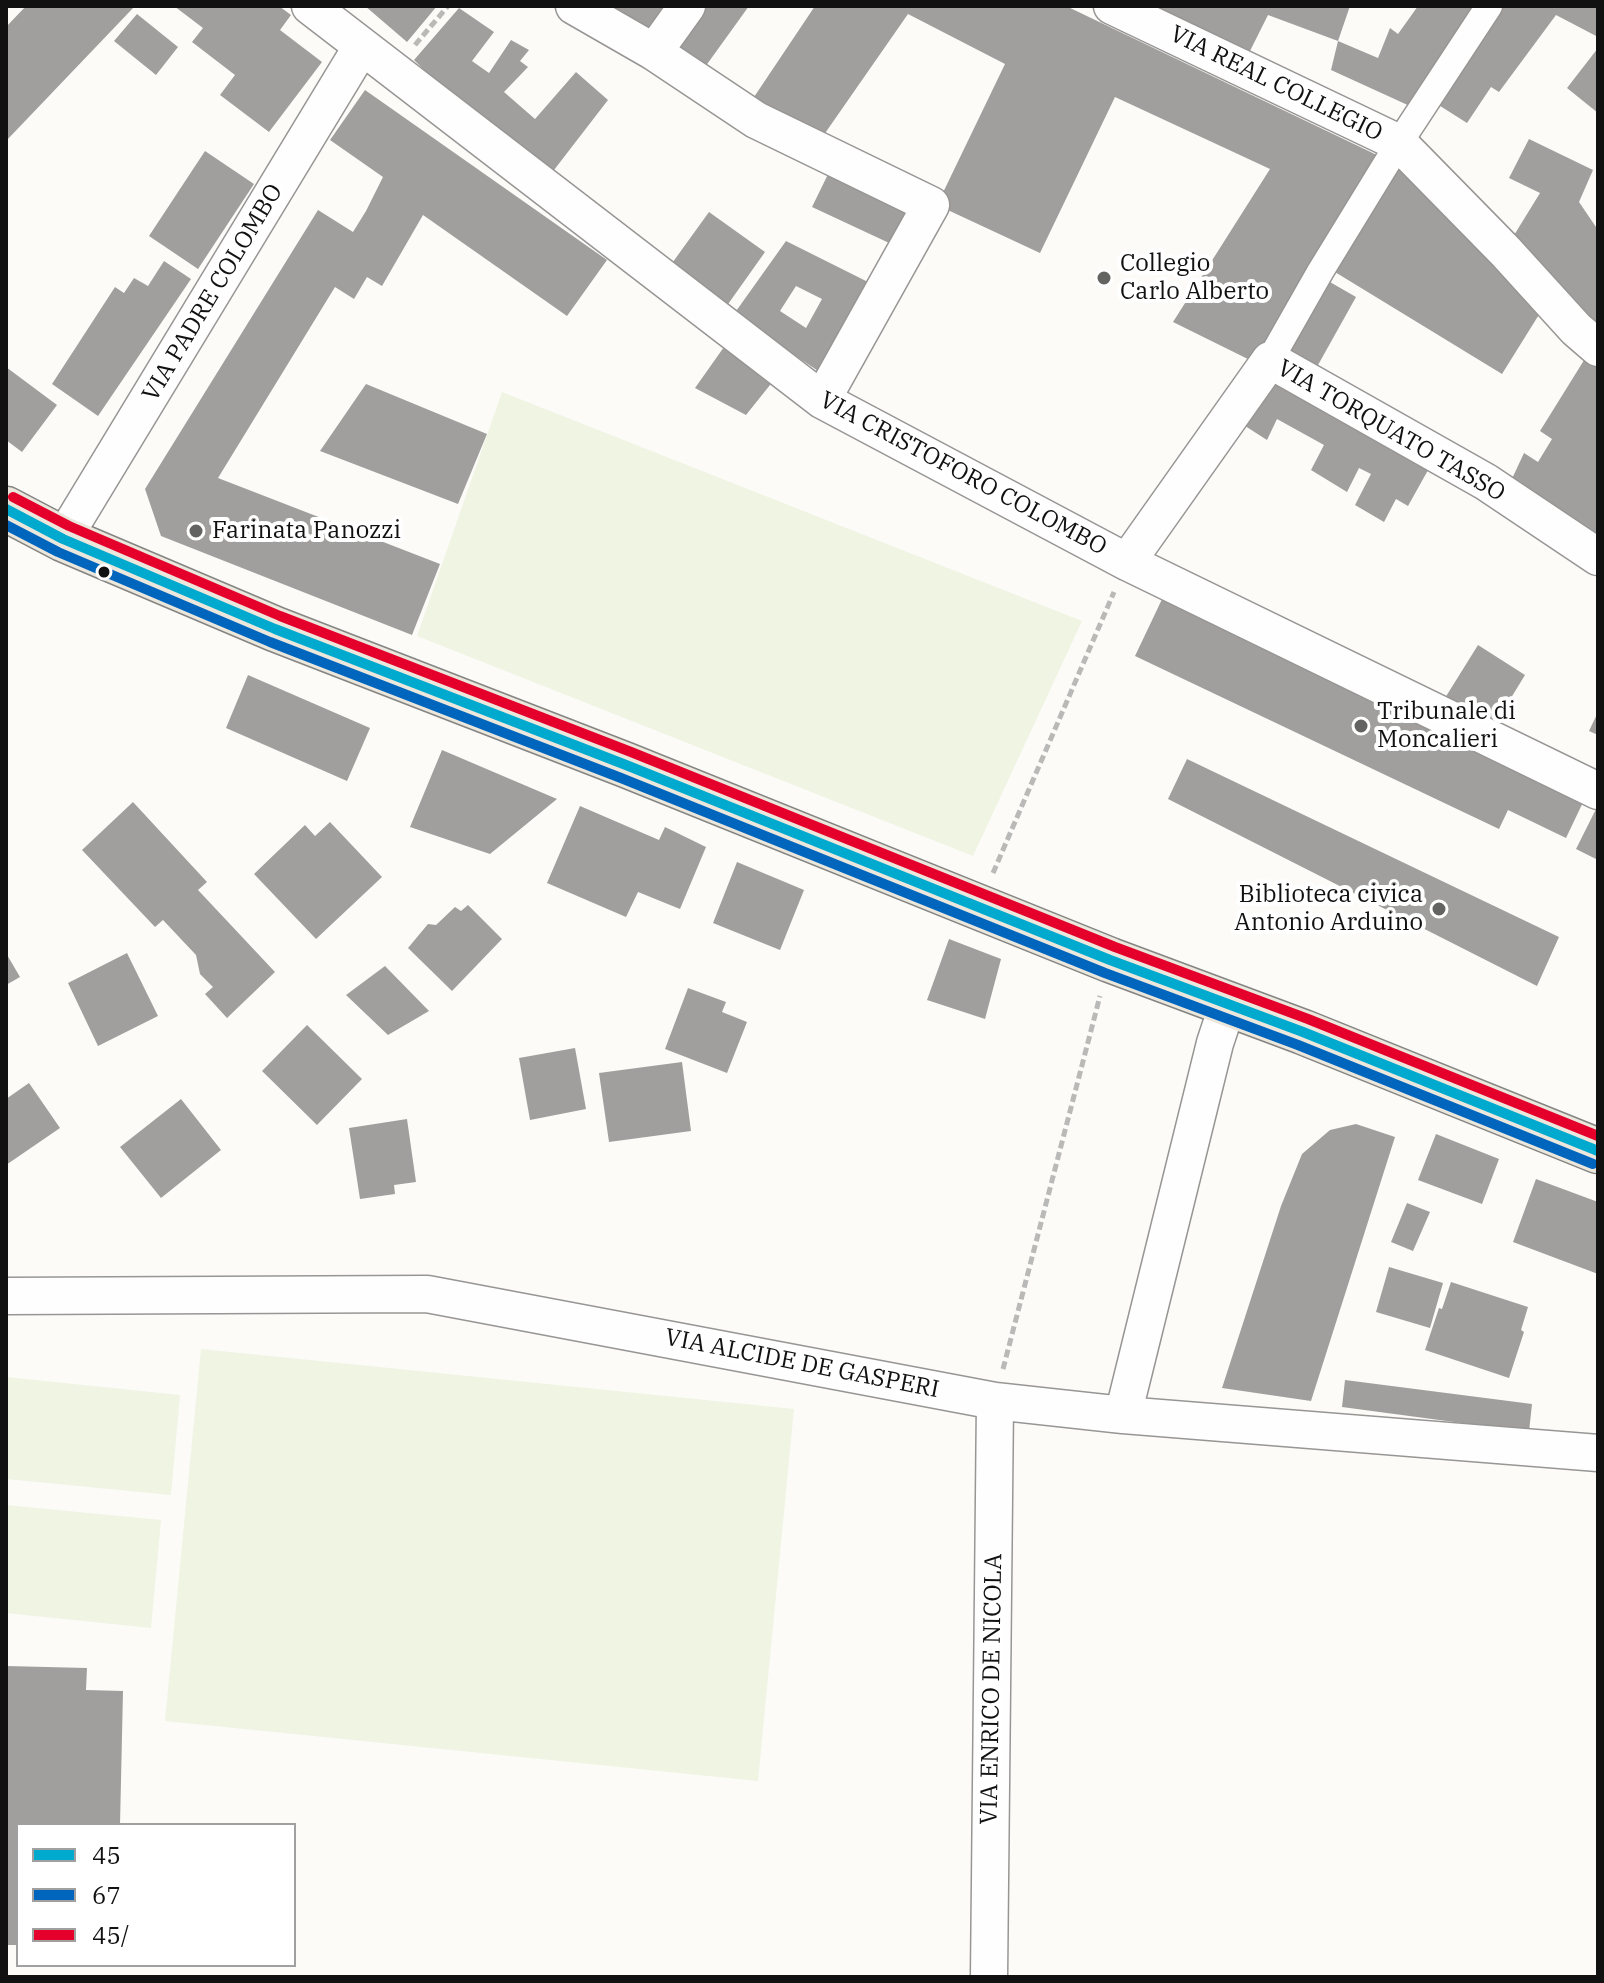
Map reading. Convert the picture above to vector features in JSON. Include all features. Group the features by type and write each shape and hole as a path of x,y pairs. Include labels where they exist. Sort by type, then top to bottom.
{"main road":[{"path":"6,509 63,539 275,629 1598,1151"}],"street":[{"path":"574,6 654,52 756,120 931,205 822,400"},
{"path":"654,52 687,6"},
{"name":"VIA REAL COLLEGIO","path":"1112,6 1399,143 1576,329 1598,348"},
{"path":"1270,360 1399,143 1489,6"},
{"name":"VIA CRISTOFORO COLOMBO","path":"340,21 393,70 822,400 1127,562 1598,791"},
{"name":"VIA PADRE COLOMBO","path":"63,539 340,21"},
{"name":"VIA TORQUATO TASSO","path":"1127,562 1270,360 1486,482 1598,557"},
{"path":"1123,1415 1215,1043 1228,1004"},
{"name":"VIA ALCIDE DE GASPERI","path":"6,1296 427,1294 995,1401 1123,1415 1598,1453"},
{"name":"VIA ENRICO DE NICOLA","path":"989,1977 995,1401"}],"path":[{"path":"393,70 448,6"},
{"path":"978,906 1127,562"},
{"path":"995,1401 1110,960"}],"green space":[{"path":"502,392 1082,621 973,856 417,636"},
{"path":"201,1349 794,1409 758,1781 165,1721"},
{"path":"6,1377 180,1395 171,1495 6,1479"},
{"path":"6,1505 161,1520 151,1628 6,1613"}],"building":[{"path":"26,6 135,6 6,141 6,27"},
{"path":"174,6 279,6 291,15 280,30 322,62 269,132 220,95 235,75 192,42 203,28"},
{"path":"365,6 437,6 407,42"},
{"path":"603,6 682,6 656,41"},
{"path":"695,6 749,6 700,74 666,45"},
{"path":"815,6 1066,6 1379,156 1262,366 1173,322 1270,169 1115,97 1040,253 937,205 1005,64 908,14 821,139 750,103"},
{"path":"1138,6 1350,6 1338,41 1268,15 1249,53"},
{"path":"1418,6 1482,6 1412,107 1331,70 1338,41 1378,58 1390,28 1398,34"},
{"path":"1503,6 1598,6 1598,37 1556,15 1499,92 1491,87 1467,123 1437,104"},
{"path":"459,8 494,32 472,61 489,73 511,40 529,50 520,61 528,67 504,92 535,119 576,72 608,100 554,170 465,110 414,60"},
{"path":"137,14 178,47 156,75 114,41"},
{"path":"1598,48 1598,113 1567,88"},
{"path":"365,90 607,260 567,316 423,215 382,286 367,277 354,299 335,287 218,478 440,564 412,635 161,536 145,489 318,210 353,232 366,211 383,177 330,140"},
{"path":"1529,139 1593,170 1579,202 1596,227 1598,224 1598,336 1508,245 1540,193 1509,178"},
{"path":"205,151 254,184 198,269 149,236"},
{"path":"833,164 926,205 902,249 812,207"},
{"path":"1396,164 1545,305 1502,374 1330,269"},
{"path":"709,212 765,252 726,307 670,266"},
{"path":"786,241 880,288 830,379 734,314","holes":["796,286 822,299 806,328 780,311"]},
{"path":"164,261 191,279 98,416 52,384 115,287 124,293 134,278 148,286"},
{"path":"1323,278 1356,297 1313,374 1278,356"},
{"path":"724,347 774,380 746,415 695,388"},
{"path":"1586,357 1598,367 1598,549 1510,483 1524,453 1538,462 1552,439 1540,431"},
{"path":"6,367 57,405 22,452 6,440"},
{"path":"1273,370 1432,463 1408,506 1396,499 1384,522 1355,505 1371,474 1359,468 1347,492 1311,470 1324,445 1277,419 1267,440 1242,424"},
{"path":"366,384 487,434 458,504 320,451"},
{"name":"Tribunale di Moncalieri","path":"1164,595 1586,796 1566,838 1508,810 1499,829 1135,656"},
{"path":"1478,645 1525,675 1492,729 1440,706"},
{"path":"248,675 370,728 347,781 226,728"},
{"path":"1598,712 1598,735 1589,731"},
{"path":"442,750 557,799 490,854 410,827"},
{"path":"1187,759 1559,937 1537,986 1168,799"},
{"path":"133,802 207,882 198,890 275,972 227,1018 205,994 213,987 200,974 196,955 163,920 155,927 82,850"},
{"path":"1598,805 1598,860 1576,849"},
{"path":"580,806 659,840 665,827 706,847 680,909 638,892 626,917 547,883"},
{"path":"330,822 382,877 316,939 254,874 305,825 315,836"},
{"path":"737,862 804,890 780,950 713,923"},
{"path":"468,905 502,939 452,991 408,948 428,924 436,925 455,907 461,911"},
{"path":"949,939 1001,959 985,1019 927,1000"},
{"path":"6,953 20,977 6,985"},
{"path":"127,953 158,1016 98,1046 68,983"},
{"path":"385,966 429,1011 388,1035 346,995"},
{"path":"688,988 726,1002 722,1012 747,1022 727,1073 665,1049"},
{"path":"307,1025 362,1079 317,1125 262,1071"},
{"path":"575,1048 586,1109 530,1120 519,1058"},
{"path":"682,1062 691,1131 609,1142 599,1073"},
{"path":"29,1083 60,1128 6,1165 6,1099"},
{"path":"181,1099 221,1150 161,1198 120,1147"},
{"path":"407,1119 416,1182 394,1185 395,1194 360,1199 349,1128"},
{"path":"1356,1124 1395,1137 1311,1401 1222,1388 1281,1206 1302,1154 1330,1130"},
{"path":"1436,1134 1499,1159 1482,1204 1418,1180"},
{"path":"1536,1179 1598,1202 1598,1274 1513,1242"},
{"path":"1407,1203 1430,1212 1413,1251 1391,1242"},
{"path":"1389,1267 1443,1283 1430,1328 1376,1312"},
{"path":"1451,1282 1528,1307 1521,1330 1524,1332 1509,1378 1425,1350"},
{"path":"1345,1380 1532,1404 1529,1432 1342,1407"},
{"path":"6,1666 87,1668 86,1690 123,1691 120,1823 16,1823 16,1945 6,1945"}],"transit line":[{"name":"45/","path":"13,497 69,526 280,616 631,752 1115,947 1308,1019 1598,1136"},
{"name":"45","path":"6,509 63,539 275,629 626,765 1110,960 1303,1032 1598,1151"},
{"name":"67","path":"6,525 58,552 270,642 621,778 1105,973 1298,1045 1593,1164"}],"place":[{"name":"Collegio Carlo Alberto","path":"1104,278"},
{"name":"Farinata Panozzi","path":"196,531"},
{"name":"Tribunale di Moncalieri","path":"1361,726"},
{"name":"Biblioteca civica Antonio Arduino","path":"1439,909"}]}
